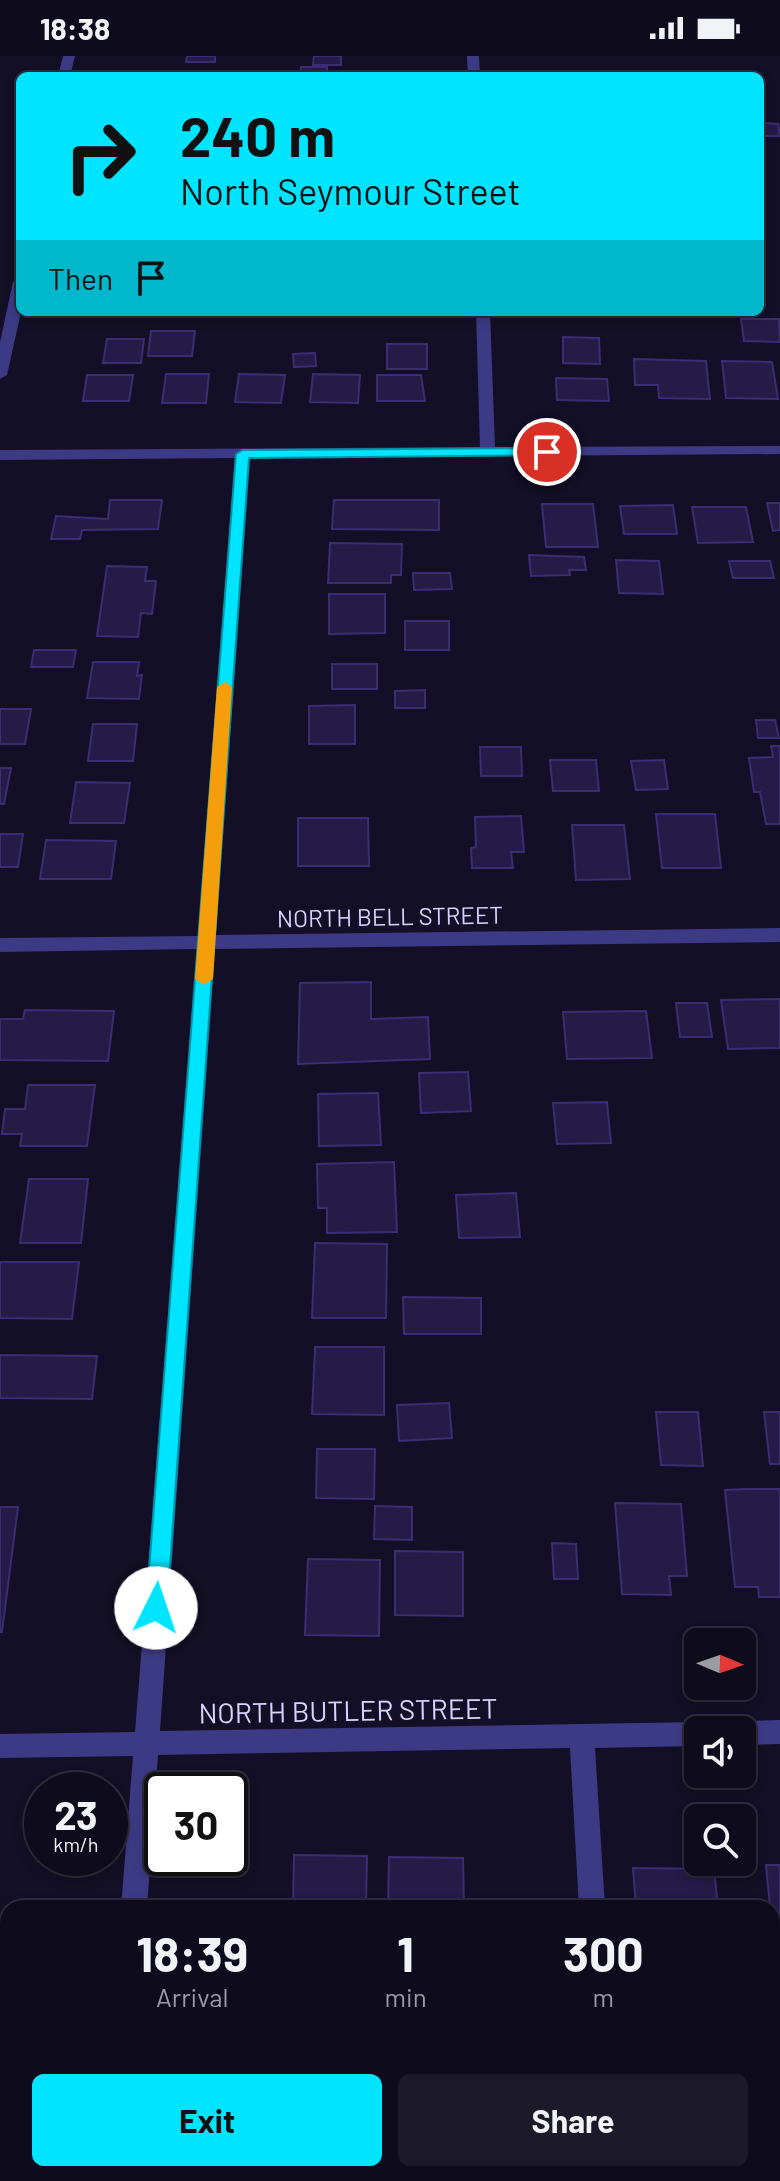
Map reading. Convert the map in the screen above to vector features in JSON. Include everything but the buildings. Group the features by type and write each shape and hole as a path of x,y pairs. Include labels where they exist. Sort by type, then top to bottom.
{"street":[{"path":"0,375 16,301"},
{"path":"483,316 488,452"},
{"path":"0,455 780,450"},
{"path":"135,1900 243,454"},
{"name":"NORTH BELL STREET","path":"0,945 780,935"},
{"path":"756,1733 780,1732"},
{"name":"NORTH BUTLER STREET","path":"0,1746 684,1734"},
{"path":"582,1736 592,1900"}],"slow traffic":[{"path":"204,979 225,687"}],"route":[{"path":"156,1608 243,454 547,452"}]}
